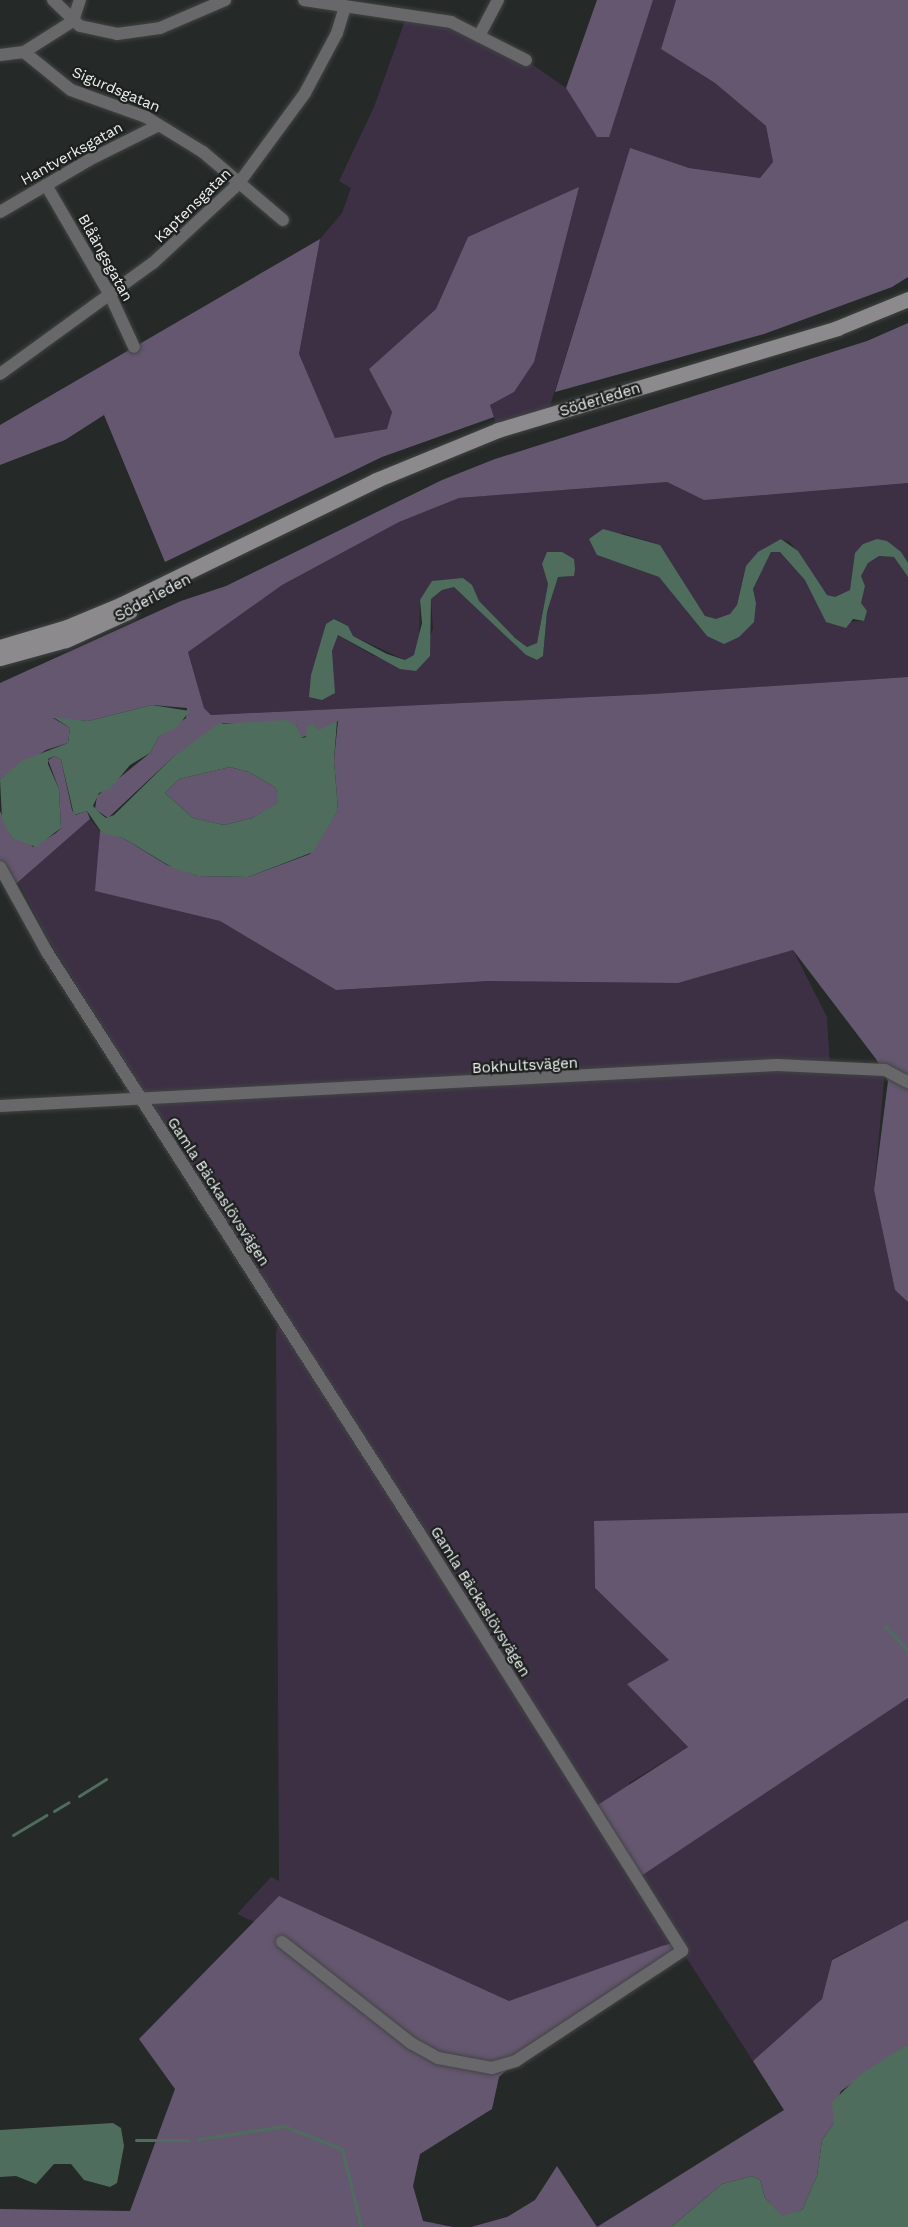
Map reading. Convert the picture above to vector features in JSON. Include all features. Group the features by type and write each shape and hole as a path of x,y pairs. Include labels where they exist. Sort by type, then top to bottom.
{"street":[{"path":"53,0 73,21 105,33 149,31 225,0"},
{"path":"0,55 24,52 73,21 80,0"},
{"path":"304,0 345,6 372,5 451,22 526,60"},
{"path":"478,36 498,0"},
{"name":"Kaptensgatan","path":"0,374 171,249 239,183 305,93 337,33 345,6"},
{"name":"Sigurdsgatan","path":"24,52 71,90 159,125 203,152 283,220"},
{"name":"Hantverksgatan","path":"0,212 159,125"},
{"name":"Blåängsgatan","path":"46,185 110,295 134,347"},
{"name":"Söderleden","path":"0,658 85,633 376,480 498,430 837,328 908,299"},
{"name":"Söderleden","path":"0,647 57,630 122,604 299,520"},
{"name":"Gamla Bäckaslövsvägen","path":"0,867 47,952 682,1951 516,2061 492,2068 438,2058 411,2043 282,1942"},
{"name":"Bokhultsvägen","path":"0,1106 611,1077 777,1065 885,1070 908,1082"}],"shaded area":[{"path":"597,0 653,0 609,137 597,137 566,88"},
{"path":"653,0 676,0 661,49 715,83 766,126 773,162 760,178 689,168 630,149 547,416 498,430 490,405 514,392 468,237 436,309 369,369 392,412 388,429 335,438 299,354 320,239 342,213 351,188 339,181 374,107 407,15 451,22 526,60 566,88 597,136"},
{"path":"676,0 908,0 908,277 892,287 764,334 555,392 630,148 689,168 760,178 773,162 766,126 715,83 661,49"},
{"path":"579,187 534,362 514,392 490,405 494,417 382,457 165,562 104,415 65,440 0,465 0,425 320,239 299,354 335,438 387,429 392,412 369,369 436,309 468,237"},
{"path":"908,323 908,483 704,500 667,482 459,498 399,522 282,585 188,652 204,708 211,715 653,694 908,677 908,1302 895,1290 874,1190 888,1081 876,1059 793,950 678,983 489,981 336,990 220,921 95,891 100,831 123,838 167,865 198,876 248,877 310,854 338,810 334,760 338,721 319,731 307,730 308,735 301,738 296,725 223,723 172,758 108,818 95,809 97,796 150,753 159,736 186,718 187,708 152,705 88,721 53,718 70,728 68,743 46,750 0,780 0,683 181,601 226,586 442,480 495,459 867,341"},
{"path":"667,482 704,500 908,483 908,563 887,541 854,565 850,590 835,598 827,595 790,542 781,539 746,566 737,605 730,614 716,620 705,616 660,545 622,533 597,555 659,577 707,636 756,603 753,589 771,552 780,552 806,580 826,622 864,621 867,611 860,603 865,586 861,576 868,563 879,556 894,557 908,577 908,677 653,694 211,715 204,708 188,651 281,585 399,522 459,498","holes":["542,564 574,576 558,577 547,612 543,656 537,660 526,655 454,587 442,590 431,599 433,629 416,671 372,655 338,635 332,651 335,619 348,626 353,636 405,660 415,655 419,644 420,600 463,578 471,585 478,601 527,647 537,643 548,584"]},
{"path":"603,529 660,545 705,616 716,619 730,614 737,605 746,566 758,552 781,539 798,551 827,595 835,597 850,590 855,553 863,544 877,539 887,541 901,552 908,563 908,577 894,557 879,556 868,563 861,576 865,586 861,603 867,611 864,621 853,619 846,628 826,622 805,580 780,552 771,552 753,589 756,603 754,622 739,637 724,644 707,636 659,577 597,555 589,539"},
{"path":"547,552 562,552 574,559 575,569 574,576 558,577 547,612 543,656 537,660 526,655 454,587 442,590 431,599 430,656 416,671 400,669 338,635 332,651 335,693 322,700 309,697 311,675 326,624 334,619 348,626 353,636 387,654 405,660 414,655 422,623 420,600 432,581 463,578 472,585 479,601 515,638 527,647 537,643 548,584 542,564"},
{"path":"152,705 190,711 176,728 159,736 150,753 130,765 110,789 99,793 93,806 106,818 114,815 172,758 218,724 286,720 296,725 302,738 306,737 307,727 312,724 319,730 337,721 334,760 338,810 313,852 248,877 198,876 173,868 123,838 102,833 87,811 74,815 61,760 55,756 48,759 48,764 59,789 61,828 36,847 12,838 2,819 0,780 21,761 68,743 70,728 53,717 88,721","holes":["230,767 249,772 276,788 278,803 252,818 224,825 193,818 165,793 179,779"]},
{"path":"55,756 61,760 72,810 75,815 87,811 90,819 10,889 0,867 0,811 12,838 28,841 33,847 61,828 59,789 48,760"},
{"path":"230,767 249,772 276,788 279,803 252,818 224,825 193,818 165,793 179,779"},
{"path":"90,819 100,831 96,891 220,921 336,990 489,981 678,983 793,950 827,1017 830,1067 885,1070 874,1190 895,1290 908,1302 908,1513 594,1522 595,1588 670,1660 627,1684 688,1747 629,1783 640,1876 908,1698 908,1920 832,1959 822,1999 753,2061 682,1951 577,1977 509,2001 319,1914 280,1933 237,1914 271,1877 279,1881 276,1332 283,1306 240,1246 49,941 18,881"},
{"path":"908,1513 908,1698 635,1880 593,1808 688,1747 627,1684 669,1660 595,1588 594,1521"},
{"path":"279,1896 509,2001 662,1946 677,1942 682,1951 516,2061 499,2077 492,2109 420,2154 413,2186 423,2221 453,2227 0,2227 0,2209 130,2211 175,2089 139,2039"},
{"path":"908,1920 908,2044 841,2091 834,2108 834,2123 822,2140 817,2176 802,2210 782,2217 765,2198 760,2180 752,2176 722,2184 671,2227 597,2227 784,2110 753,2061 822,1999 832,1960"},
{"path":"908,2044 908,2227 671,2227 722,2184 752,2176 760,2180 765,2198 782,2216 802,2210 817,2176 822,2140 834,2123 832,2102 861,2074"},
{"path":"113,2123 121,2128 124,2146 117,2183 110,2187 84,2180 71,2164 54,2164 36,2184 16,2176 0,2177 0,2130"},
{"path":"557,2166 597,2227 471,2227 507,2217 535,2200"}],"waterway":[{"path":"885,1626 908,1651"},
{"path":"79,1796 106,1779"},
{"path":"54,1811 69,1802"},
{"path":"13,1835 46,1815"},
{"path":"199,2139 284,2126 342,2149 361,2227"},
{"path":"136,2140 189,2140"}]}
